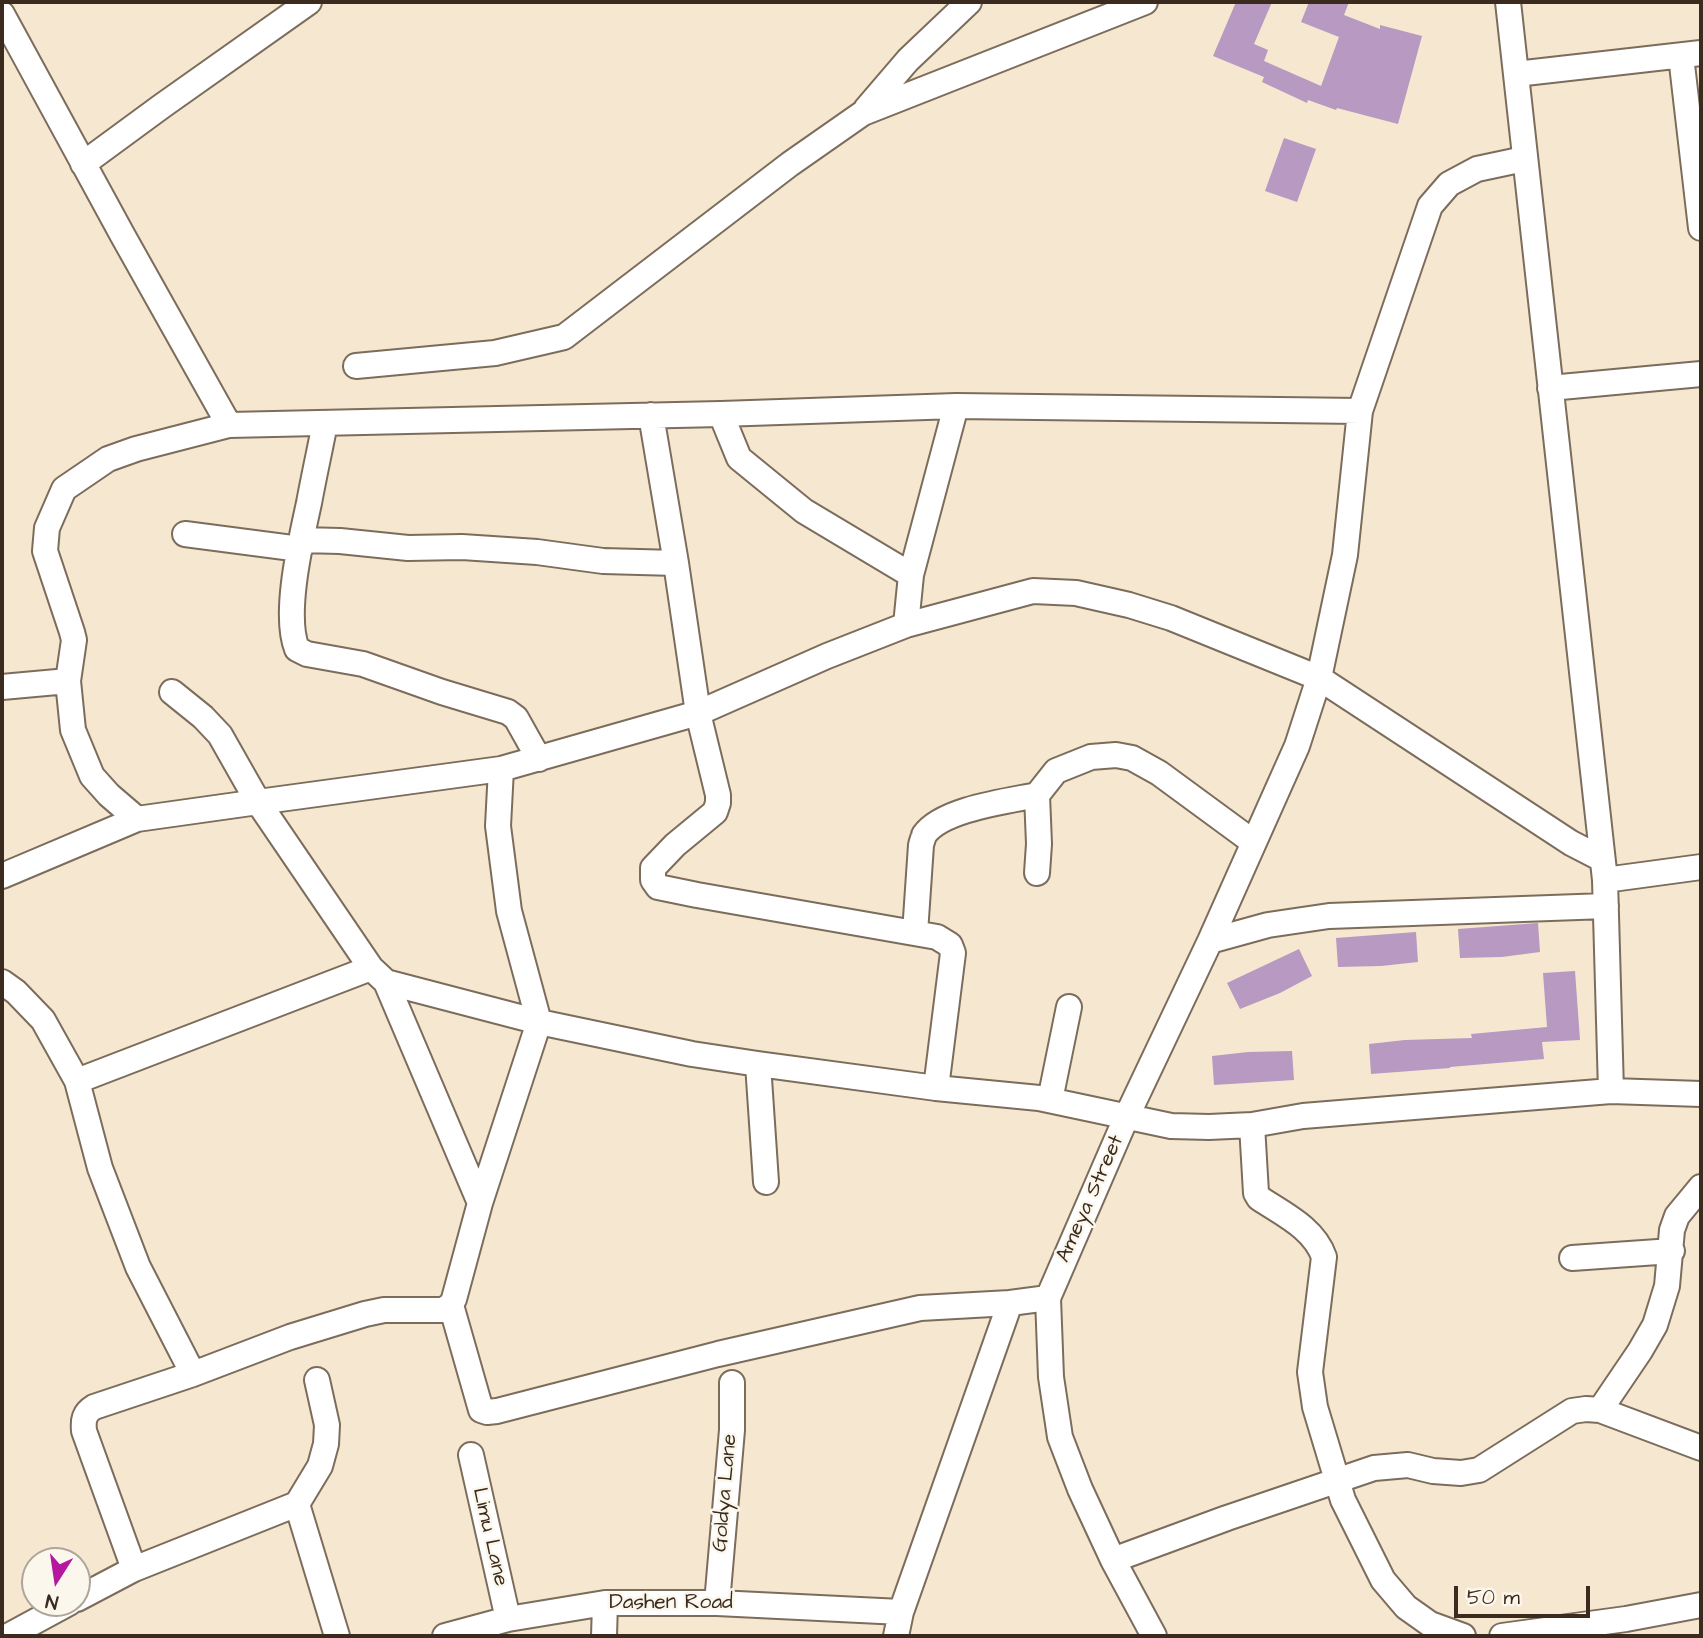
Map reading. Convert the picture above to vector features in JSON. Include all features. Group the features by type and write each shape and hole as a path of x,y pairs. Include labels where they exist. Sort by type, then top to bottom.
{"street":[{"path":"83,164 309,2"},
{"path":"863,113 908,60 969,2"},
{"path":"356,366 495,353 564,337 779,172 863,113 1144,2"},
{"path":"1508,2 1603,869 1611,1091"},
{"path":"2,14 229,425"},
{"path":"1516,74 1691,55 1701,228"},
{"path":"77,1081 378,975 539,1022 692,1054 936,1088 1050,1100 1126,1118 1210,941 1297,746 1319,678 1345,555 1360,411 1430,206 1449,184 1477,169 1524,159"},
{"path":"1550,388 1701,374"},
{"path":"138,818 109,795 92,776 73,730 68,681 74,640 45,551 47,528 64,489 108,459 136,449 229,425 956,406 1360,411"},
{"path":"906,625 911,575 956,406"},
{"path":"721,414 739,458 804,511 911,575"},
{"path":"651,415 698,713 718,796 715,812 675,845 653,868 653,880 658,887 937,937 950,945 953,953 936,1088"},
{"path":"326,423 300,544 292,607 297,649 307,654 363,664 508,712 516,718 539,759"},
{"path":"185,534 300,544 340,541 408,548 463,547 537,552 603,561 676,563"},
{"path":"2,876 138,818 501,769 539,759 698,713 827,656 906,625 1032,591 1076,593 1129,605 1171,618 1319,678 1571,843 1603,869 1701,867"},
{"path":"2,687 68,681"},
{"path":"172,692 220,735 258,802 378,975 480,1203"},
{"path":"915,933 918,873 924,835 940,821 982,806 1037,795 1056,771 1091,757 1116,755 1132,758 1159,773 1253,842"},
{"path":"501,769 498,826 509,911 539,1022 480,1203 451,1306 481,1410 497,1411 719,1354 920,1308 1048,1298 1051,1377 1060,1437 1080,1489 1113,1560 1154,1636"},
{"path":"1037,795 1037,873"},
{"path":"1210,941 1304,918 1606,906"},
{"path":"2,982 16,992 43,1020 77,1081 100,1168 138,1266 193,1374"},
{"path":"1050,1100 1069,1007"},
{"path":"758,1064 766,1182"},
{"name":"Ameya Street","path":"1048,1298 1126,1118 1171,1126 1209,1127 1252,1125 1303,1116 1611,1091 1701,1094"},
{"path":"1252,1125 1256,1193 1259,1198 1309,1232 1320,1245 1324,1257 1310,1373 1315,1407 1343,1500 1383,1580 1406,1606 1430,1624 1463,1636"},
{"path":"1601,1410 1655,1325 1667,1286 1672,1230 1677,1216 1701,1187"},
{"path":"1572,1258 1672,1251"},
{"path":"896,1636 901,1612 1010,1303"},
{"path":"134,1569 84,1431 84,1416 88,1411 290,1337 365,1314 384,1310 443,1310 451,1306"},
{"path":"91,1591 134,1569 297,1504 320,1466 326,1444 327,1425 317,1380"},
{"name":"Goldya Lane","path":"717,1603 732,1430 732,1383"},
{"path":"1113,1560 1374,1468 1408,1465 1433,1471 1461,1473 1479,1470 1572,1411 1601,1410 1701,1448"},
{"name":"Limu Lane","path":"471,1455 508,1619"},
{"path":"297,1504 337,1636"},
{"path":"604,1636 605,1603"},
{"name":"Dashen Road","path":"445,1636 508,1619 605,1603 717,1603 901,1612"},
{"path":"1502,1636 1626,1619 1701,1605"},
{"path":"8,1636 43,1617"}],"building":[{"path":"1236,2 1272,2 1254,44 1268,50 1264,61 1321,86 1339,37 1301,22 1309,2 1349,2 1344,15 1380,29 1380,25 1422,36 1398,124 1337,108 1336,110 1308,100 1307,103 1262,82 1264,77 1213,56"},
{"path":"1284,138 1316,149 1297,202 1265,191"},
{"path":"1538,923 1540,952 1502,957 1460,958 1458,929"},
{"path":"1416,932 1418,962 1338,967 1336,938"},
{"path":"1299,949 1312,976 1280,993 1240,1009 1227,983"},
{"path":"1575,971 1580,1040 1542,1042 1544,1059 1371,1074 1369,1044 1472,1038 1471,1034 1547,1027 1543,973"},
{"path":"1292,1051 1294,1080 1214,1085 1212,1056"}]}
